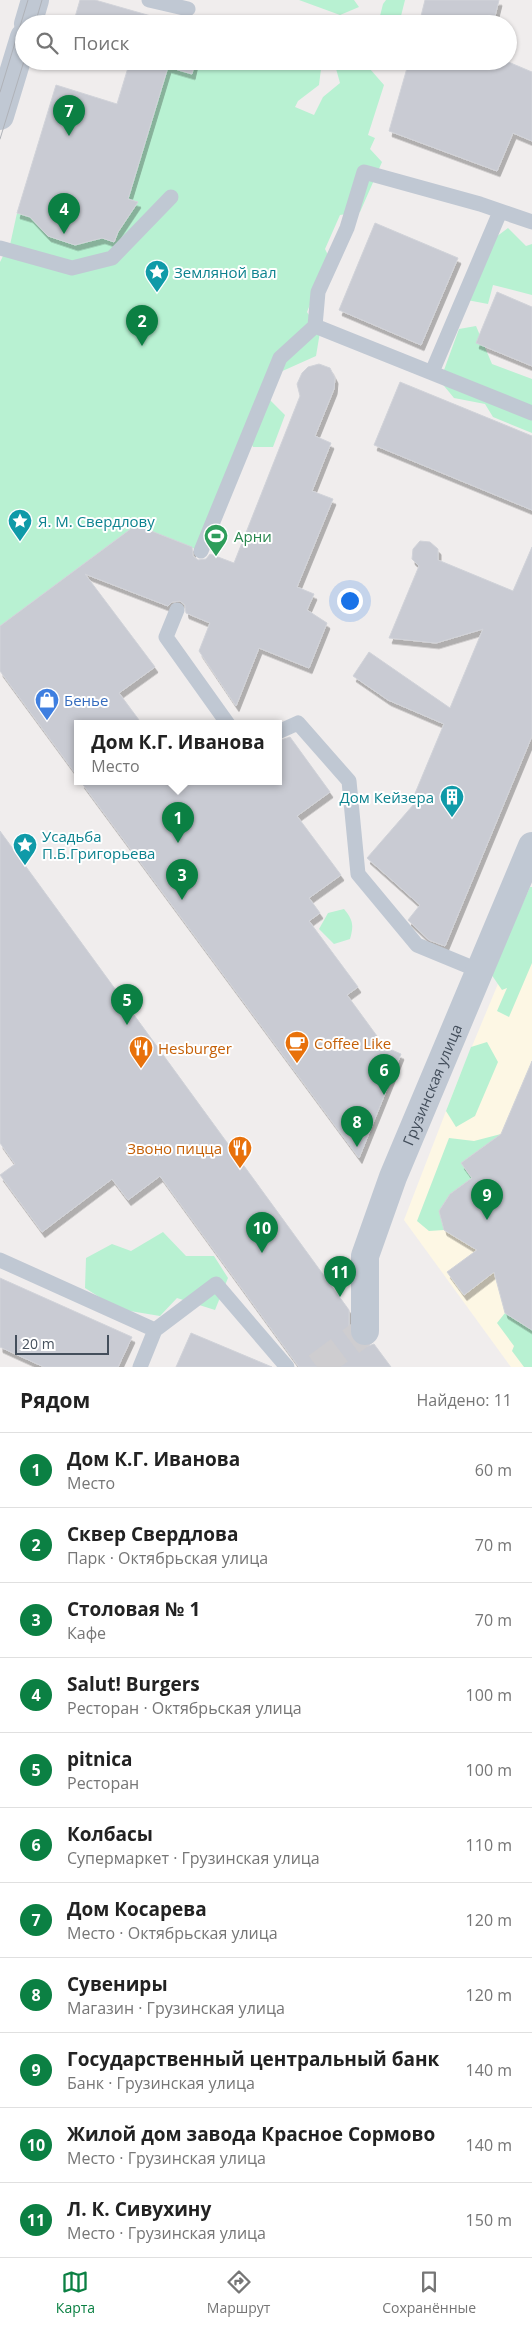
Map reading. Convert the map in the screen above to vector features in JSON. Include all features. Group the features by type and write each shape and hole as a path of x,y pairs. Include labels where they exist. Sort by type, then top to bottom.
{"street":[{"path":"31,15 35,0"},
{"path":"1,107 15,64"},
{"name":"Грузинская улица","path":"365,1331 365,1256 397,1168 532,846"}],"lane":[{"path":"149,0 188,9"},
{"path":"200,551 280,358 315,326 318,292 347,228 364,172 532,222"},
{"path":"0,248 72,268 112,258 171,197"},
{"path":"432,372 500,212"},
{"path":"315,326 532,413"},
{"path":"177,610 166,637 225,720"},
{"path":"282,730 298,723 349,781 358,874 417,944 480,971"},
{"path":"0,1260 155,1330"},
{"path":"140,1367 155,1330 216,1284 286,1367"}],"shaded area":[{"path":"532,902 532,1367 511,1367 404,1220 458,1080"}],"green space":[{"path":"299,0 354,0 359,7 340,15"},
{"path":"386,0 405,0 401,15 380,15"},
{"path":"167,70 178,70 189,73 193,70 321,70 319,85 298,101 295,107 314,115 323,97 340,83 336,70 371,70 384,85 368,135 375,138 370,149 382,162 360,212 340,215 325,249 329,257 307,312 320,332 316,356 278,373 270,400 285,415 273,447 253,447 244,430 195,549 136,525 0,626 0,262 3,256 8,254 17,213 30,217 48,236 75,245 102,238 115,242 118,232 138,202 128,199"},
{"path":"508,228 526,246 532,244 532,295 493,285 488,304 467,300 476,252"},
{"path":"476,326 492,364 532,379 532,433 493,417 485,404 454,398 440,381 459,329"},
{"path":"530,887 532,887 532,963 509,1017 497,1011 507,988 502,990 491,974"},
{"path":"344,909 352,923 350,939 334,944 319,929 328,913"},
{"path":"487,1042 498,1062 475,1116 456,1127 446,1111 471,1047"},
{"path":"501,1134 461,1163 472,1178 450,1194 439,1211 444,1230 429,1231 417,1221 449,1138 474,1141"},
{"path":"163,1232 186,1256 214,1256 228,1278 215,1310 177,1298 160,1316 118,1309 85,1288 86,1258 112,1244 131,1251"},
{"path":"505,1313 521,1323 532,1321 532,1367 524,1367 512,1351 514,1346 497,1323"}],"building":[{"path":"80,0 95,0 148,15 76,15"},
{"path":"425,0 499,0 495,15 421,15"},
{"path":"517,66 532,72 532,141 513,133 497,171 389,131 406,70 517,70"},
{"path":"127,70 167,70 128,199 138,202 118,232 114,242 102,238 75,245 48,236 30,217 17,213 56,85 117,104"},
{"path":"178,70 193,70 192,74"},
{"path":"375,223 458,258 421,345 339,310"},
{"path":"497,292 532,307 532,366 476,343"},
{"path":"319,364 330,368 335,378 334,389 315,436 331,443 312,491 333,499 297,587 314,594 307,610 327,623 309,668 259,648 236,706 199,651 210,623 186,613 185,605 180,601 172,602 168,606 85,574 155,667 119,693 139,720 74,720 74,772 0,671 0,626 136,525 192,547 193,556 198,560 206,559 210,554 234,563 300,396 297,384 302,373 308,367"},
{"path":"400,382 532,436 532,510 374,445"},
{"path":"420,541 430,542 438,549 438,560 513,591 532,547 532,736 445,946 429,940 408,920 420,905 367,858 414,804 411,803 444,724 388,700 353,676 369,652 450,708 483,629 436,643 389,638 419,566 412,559 413,549"},
{"path":"290,737 330,792 297,816 341,875 309,898 320,913 309,921 358,987 347,995 385,1047 401,1054 359,1158 83,785 282,785 282,740"},
{"path":"0,831 349,1310 349,1331 352,1339 358,1345 365,1347 374,1344 391,1367 299,1367 160,1176 128,1200 112,1179 42,1232 0,1175 15,1164 0,1143"},
{"path":"532,1061 532,1330 505,1313 494,1272 464,1295 447,1272 477,1250 444,1230 439,1211 450,1194 472,1178 461,1163 501,1134"},
{"path":"0,1278 132,1337 118,1367 44,1367 0,1347"},
{"path":"191,1333 272,1367 176,1367"}],"tunnel":[{"path":"317,1367 365,1331"}],"tram line":[{"path":"23,15 28,0"},
{"path":"38,15 42,0"},
{"path":"0,92 15,43"},
{"path":"0,139 21,70"}],"place":[{"name":"Дом Косарева","path":"69,136"},
{"name":"Salut! Burgers","path":"64,234"},
{"name":"Земляной вал","path":"157,293"},
{"name":"Сквер Свердлова","path":"142,346"},
{"name":"Я. М. Свердлову","path":"20,542"},
{"name":"Арни","path":"216,557"},
{"name":"Бенье","path":"47,721"},
{"name":"Дом Кейзера","path":"452,818"},
{"name":"Дом К.Г. Иванова","path":"178,843"},
{"name":"Усадьба П.Б.Григорьева","path":"25,866"},
{"name":"Столовая № 1","path":"182,900"},
{"name":"pitnica","path":"127,1025"},
{"name":"Coffee Like","path":"297,1064"},
{"name":"Hesburger","path":"141,1069"},
{"name":"Колбасы","path":"384,1095"},
{"name":"Сувениры","path":"357,1147"},
{"name":"Звоно пицца","path":"240,1169"},
{"name":"Государственный центральный банк","path":"487,1220"},
{"name":"Жилой дом завода Красное Сормово","path":"262,1253"},
{"name":"Л. К. Сивухину","path":"340,1297"}]}
